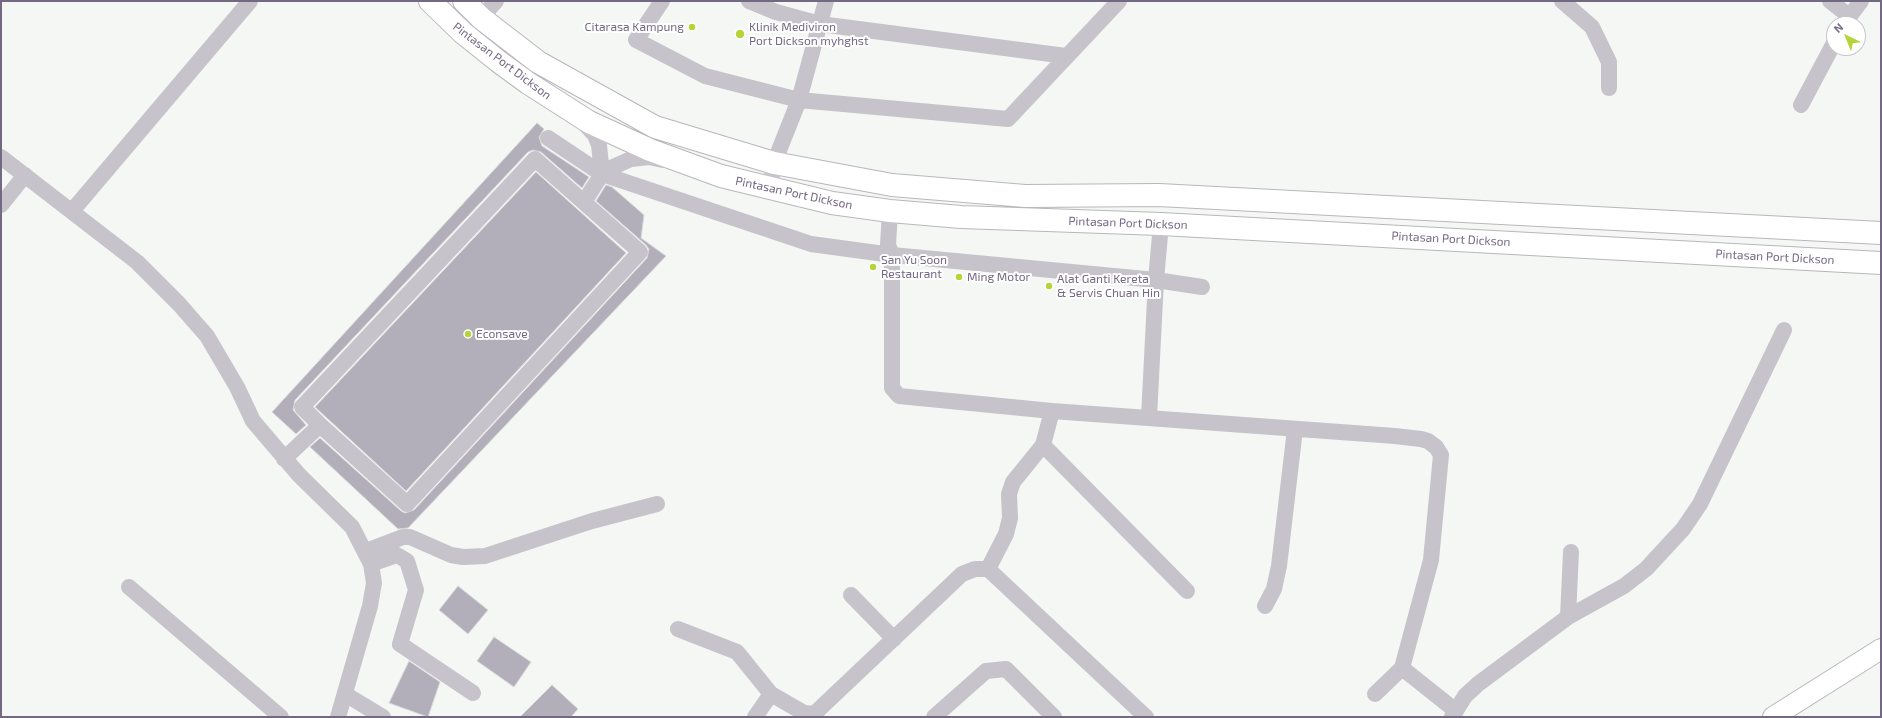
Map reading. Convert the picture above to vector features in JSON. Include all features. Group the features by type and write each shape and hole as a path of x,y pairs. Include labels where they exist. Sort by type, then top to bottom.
{"highway":[{"name":"Pintasan Port Dickson","path":"430,1 463,34 528,83 589,122 650,150 721,176 770,190 832,203 890,211 961,217 1161,224 1881,263"},
{"name":"Pintasan Port Dickson","path":"464,1 481,18 538,62 655,127 774,163 892,185 1026,196 1159,195 1881,232"},
{"path":"1026,196 1069,205 1144,208 1155,213 1161,224"},
{"path":"1161,224 1165,212 1174,206 1258,201"}],"main road":[{"path":"1776,716 1881,649"}],"street":[{"path":"72,211 250,1"},
{"path":"481,18 496,1"},
{"path":"662,1 636,40 705,76 799,100 1008,119 1119,1"},
{"path":"749,1 776,12 820,24 1066,56"},
{"path":"770,190 774,163 799,100 826,1"},
{"path":"1562,1 1592,27 1609,62 1610,88"},
{"path":"1830,1 1843,16"},
{"path":"1850,16 1861,1"},
{"path":"1800,105 1827,56"},
{"path":"576,114 595,135 599,145 602,174"},
{"path":"548,138 602,174 811,244 892,255 1156,280 1202,287"},
{"path":"1,157 137,262 179,304 207,336 237,387 253,421 284,459 352,527 369,558 374,583 370,606 338,717"},
{"path":"584,202 602,174 631,159 649,157 688,164"},
{"path":"535,159 640,252 407,504 320,425 302,407 535,159"},
{"path":"1,205 25,175"},
{"path":"890,211 888,245 892,255 892,388 899,396 1052,411 1149,417 1421,439 1432,444 1440,451 1441,455 1431,560 1402,668 1375,694"},
{"path":"1149,417 1156,280 1161,224"},
{"path":"1402,668 1454,714 1465,696 1478,684 1568,617 1624,586 1646,569 1683,530 1700,504 1784,330"},
{"path":"988,569 1006,534 1010,518 1009,494 1013,482 1043,445 1052,411"},
{"path":"284,459 320,425"},
{"path":"1265,606 1274,589 1279,566 1295,429"},
{"path":"1043,445 1187,591"},
{"path":"369,558 397,539 410,537 451,555 463,558 485,556 592,521 658,504"},
{"path":"1568,617 1572,552"},
{"path":"369,558 397,555 407,561 416,590 400,644 473,693"},
{"path":"678,629 737,652 771,694 804,713 815,715 962,574 975,569 988,569 1146,717"},
{"path":"129,587 281,717"},
{"path":"851,596 894,639"},
{"path":"934,717 986,671 1006,669 1054,717"},
{"path":"344,694 383,717"},
{"path":"755,717 771,694"}],"building":[{"path":"537,123 544,129 539,137 542,146 589,177 582,188 541,152 533,150 528,152 295,400 293,410 306,425 296,434 272,412"},
{"path":"536,172 626,253 406,491 315,407"},
{"path":"606,185 612,187 644,215 641,238 666,256 408,528 398,529 310,447 320,438 401,511 405,513 414,510 647,258 649,249 646,245 596,201"},
{"path":"458,586 488,610 468,634 439,610"},
{"path":"494,637 531,662 514,687 477,661"},
{"path":"409,661 440,682 428,717 389,703"},
{"path":"552,685 578,709 571,717 520,717"}],"place":[{"name":"Citarasa Kampung","path":"692,27"},
{"name":"Klinik Mediviron Port Dickson myhghst","path":"740,34"},
{"name":"San Yu Soon Restaurant","path":"873,267"},
{"name":"Ming Motor","path":"959,277"},
{"name":"Alat Ganti Kereta & Servis Chuan Hin","path":"1049,286"},
{"name":"Econsave","path":"468,334"}]}
